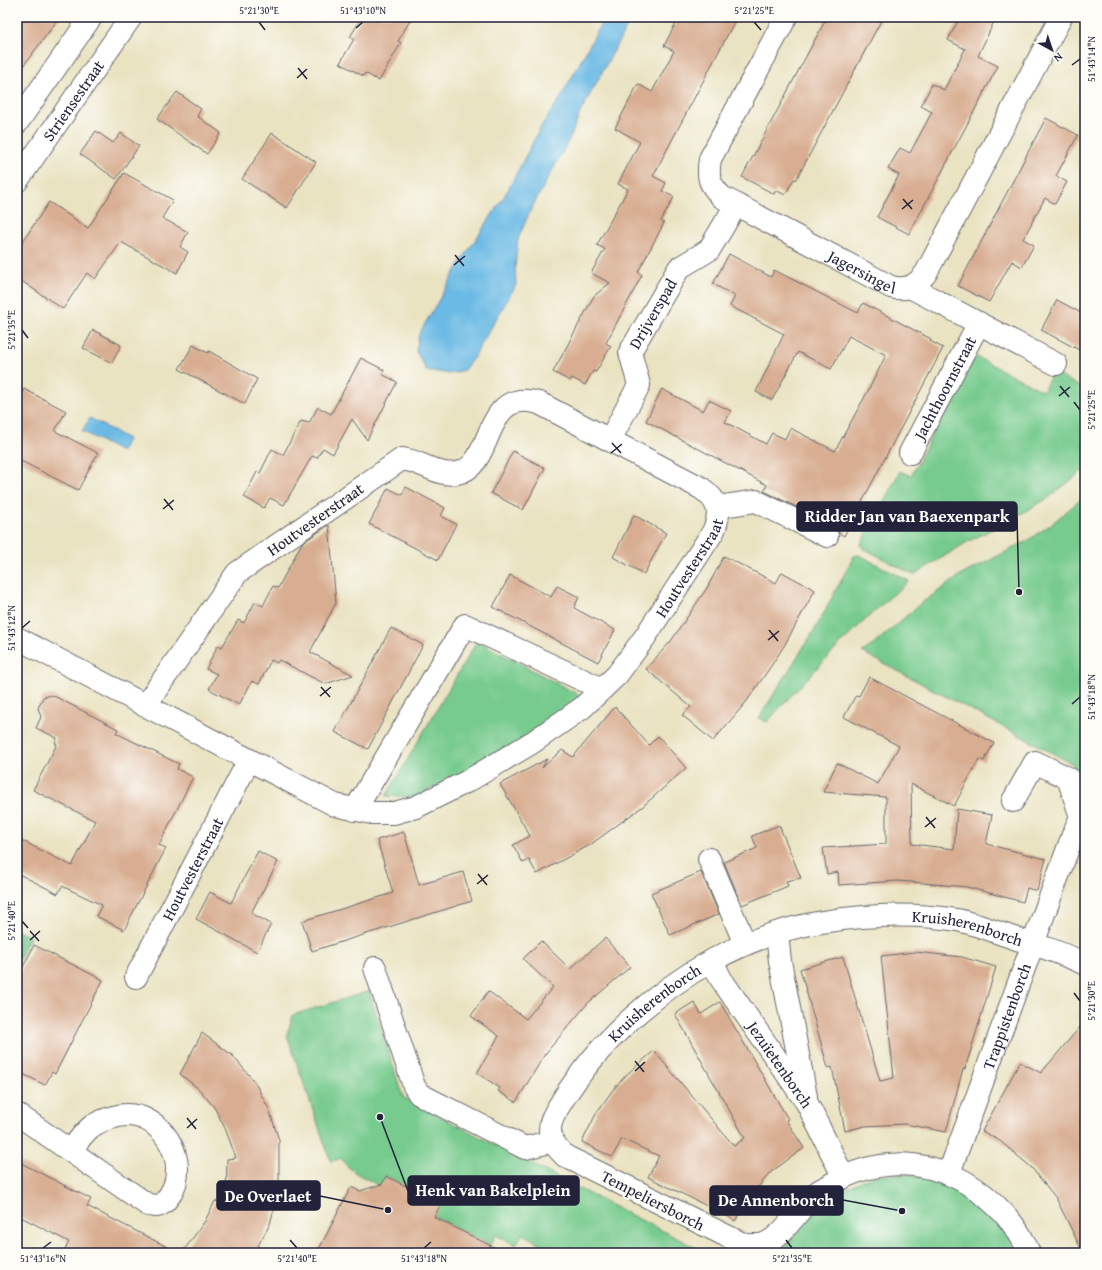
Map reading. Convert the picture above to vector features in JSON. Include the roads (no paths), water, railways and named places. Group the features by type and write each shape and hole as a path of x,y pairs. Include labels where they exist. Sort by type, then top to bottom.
{"street":[{"name":"Striensestraat","path":"17,123 91,17"},
{"name":"Jagersingel","path":"786,17 710,159 708,175 714,189 722,197 891,287 901,289 910,287 919,282 926,273 1061,17"},
{"name":"Striensestraat","path":"17,181 129,18"},
{"name":"Drijverspad","path":"610,440 639,385 630,352 679,268 710,250 736,205"},
{"name":"Jachthoornstraat","path":"910,287 1056,364"},
{"name":"Jachthoornstraat","path":"910,453 980,323"},
{"name":"Houtvesterstraat","path":"18,642 145,706 334,805 372,813 394,813 416,808 440,796 534,742 582,708 617,675 645,637 714,532 719,519 717,507 712,496 701,488 539,403 525,399 512,403 500,412 473,466 459,473 444,474 414,460 402,459 237,572 145,706"},
{"path":"717,507 756,502 827,536"},
{"path":"355,810 465,625 602,689"},
{"name":"Houtvesterstraat","path":"136,976 249,760"},
{"name":"Trappistenborch","path":"949,1173 1081,817 1068,778 1035,762 1013,801"},
{"path":"709,860 745,944"},
{"name":"Kruisherenborch","path":"553,1141 550,1130 552,1117 571,1088 598,1053 636,1014 682,979 745,944 820,922 865,917 914,916 958,921 1066,954 1085,964"},
{"name":"Jezuïetenborch","path":"777,934 780,961 807,1103"},
{"name":"Jezuïetenborch","path":"712,961 721,979 807,1103"},
{"path":"375,968 414,1086 420,1094 525,1148 553,1141"},
{"path":"807,1103 843,1176 877,1165 916,1165 949,1173 976,1189 993,1202 1026,1245 1029,1253"},
{"path":"17,1114 148,1205 158,1206 164,1203 174,1188 177,1169 174,1149 163,1131 146,1118 125,1114 100,1120 83,1132 71,1151"},
{"name":"Tempeliersborch","path":"553,1141 565,1156 745,1245 760,1245 777,1237 815,1194 843,1176"}],"water":[{"path":"605,17 632,17 580,113 570,138 529,213 518,239 515,267 516,285 474,357 464,370 449,374 426,370 416,351 419,334 462,260 504,197 542,125 561,97"},
{"path":"90,418 128,439 121,452 82,431"}],"place":[{"name":"Ridder Jan van Baexenpark","path":"1019,592"},
{"name":"Henk van Bakelplein","path":"380,1117"},
{"name":"De Overlaet","path":"388,1210"},
{"name":"De Annenborch","path":"902,1211"}]}
